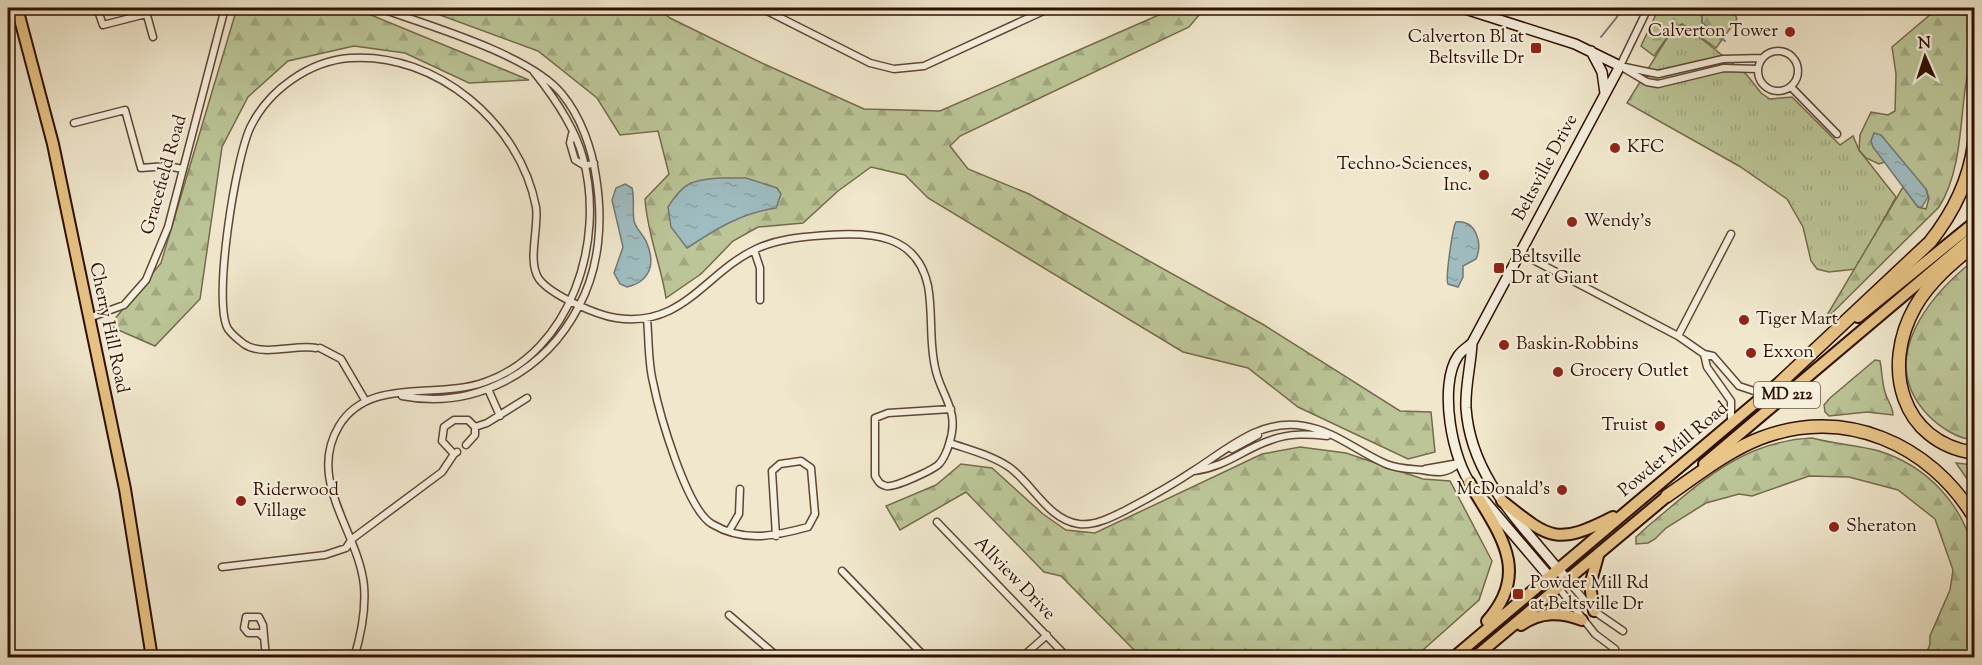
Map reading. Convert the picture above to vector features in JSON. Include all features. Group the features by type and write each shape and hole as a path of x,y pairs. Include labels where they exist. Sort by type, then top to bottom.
{"highway":[{"path":"1781,382 1930,242 1958,201 1969,172 1974,144"},
{"path":"1974,244 1936,278 1914,309 1899,346 1898,369 1901,390 1917,421 1932,436 1947,445 1974,453"},
{"path":"1667,496 1718,462 1759,439 1779,432 1827,427 1875,434 1916,454 1951,484 1974,518"}],"main road":[{"name":"Cherry Hill Road","path":"17,8 53,144 125,489 152,657"},
{"name":"Powder Mill Road","path":"1453,657 1731,423 1974,223"},
{"name":"Powder Mill Road","path":"1474,657 1974,236"},
{"path":"1466,646 1503,602 1511,578 1505,546 1469,482"},
{"path":"1502,501 1532,525 1562,535 1590,530 1632,507"},
{"path":"1594,611 1590,593 1590,575 1600,553"},
{"path":"1474,657 1539,615 1569,615 1582,620"}],"street":[{"path":"98,8 103,25 146,11 153,37"},
{"name":"Gracefield Road","path":"89,318 124,304 146,280 168,227 225,8"},
{"path":"379,8 505,54 562,93 583,128 594,163 600,224 597,250 580,305 562,331 533,363 489,390 441,400 392,394"},
{"path":"761,8 870,63 894,69 924,66 1050,8"},
{"path":"1462,8 1547,34 1591,51 1647,82 1658,84 1724,68 1757,69"},
{"name":"Beltsville Drive","path":"1558,587 1469,482 1459,463 1451,430 1450,387 1457,356 1472,343 1620,66 1648,8"},
{"path":"1591,51 1602,72 1605,93"},
{"path":"1620,66 1658,74 1723,59 1762,58 1777,51 1791,56 1798,67 1797,79 1791,87 1780,92 1770,90 1761,84 1757,69 1762,58"},
{"path":"365,400 341,359 318,348 306,346 261,350 251,347 244,344 229,329 225,317 224,261 228,225 245,141 258,115 279,89 315,67 334,60 375,59 425,72 472,101 501,132 528,180 536,211 537,235 533,261 535,272 546,286 571,301 612,318 647,318 670,312 687,302 734,263 754,250 803,236 857,232 880,236 902,246 914,257 926,281 935,368 951,409 950,443 939,464 896,486 884,486 875,476 875,418 888,413 951,409"},
{"path":"1689,65 1691,75"},
{"path":"534,72 554,98 572,133 570,144 575,160 585,166 594,163"},
{"path":"1791,87 1838,134"},
{"path":"74,123 125,110 141,168 167,166 183,169"},
{"path":"572,133 583,128"},
{"path":"354,657 363,614 364,586 352,539 333,499 329,469 330,453 338,428 346,416 365,400 392,394 439,392 485,382 519,363 543,342 571,301 584,263 589,196 585,166"},
{"path":"1678,336 1731,234"},
{"path":"754,250 760,268 760,300"},
{"path":"1520,253 1678,336 1704,354 1713,356 1739,386 1746,390 1761,390 1781,382"},
{"path":"647,318 653,383 684,480 692,499 710,523 742,536 776,536 808,527 815,514 811,468 801,461 780,464 772,471 776,536"},
{"name":"Beltsville Drive","path":"1472,343 1466,402 1471,440 1485,476 1502,501 1567,579"},
{"path":"1704,354 1707,367 1731,400 1731,423"},
{"path":"485,382 500,416"},
{"path":"475,427 500,416 527,398"},
{"path":"222,567 325,555 346,548 352,539 442,472 456,453 442,441 444,427 461,418 468,420 475,427 475,435 466,445"},
{"path":"950,443 998,460 1012,469 1055,513 1079,524 1096,522 1113,516 1194,471 1240,439 1266,429 1292,424 1307,426 1339,438 1388,465 1421,470 1459,463"},
{"path":"1266,429 1270,440"},
{"path":"1194,471 1215,468 1270,440 1309,434 1339,438"},
{"path":"729,531 739,514 740,489"},
{"name":"Allview Drive","path":"937,522 1068,657"},
{"path":"842,571 927,657"},
{"path":"1567,579 1594,611 1623,631"},
{"path":"1558,587 1582,620 1595,634 1615,649"},
{"path":"729,615 779,657"},
{"path":"1021,657 1047,635"},
{"path":"264,638 266,657"}],"green space":[{"path":"237,8 354,8 529,80 469,83 405,53 354,46 288,61 248,97 222,147 200,299 155,346 109,326 161,263"},
{"path":"421,8 657,8 670,18 764,64 864,109 940,111 1161,14 1169,8 1205,8 1189,27 960,136 950,146 968,169 1029,194 1264,325 1400,411 1431,412 1435,452 1408,459 1298,407 1248,368 1183,352 928,198 905,175 871,167 838,191 803,223 758,227 733,241 701,274 666,298 648,224 645,199 669,174 658,131 620,135 597,98 538,51"},
{"path":"1659,8 1732,8 1737,19 1716,48 1682,24 1672,30 1654,56 1641,46"},
{"path":"1938,8 1974,8 1960,135 1955,165 1946,194 1939,207 1823,322 1903,187 1918,207 1926,209 1929,198 1926,189 1873,147 1885,162 1879,164 1866,158 1859,150 1860,135 1871,112 1888,115 1895,111 1896,74 1892,47"},
{"path":"1683,24 1747,75 1761,93 1770,99 1792,97 1840,145 1853,136 1859,150 1896,197 1856,269 1829,272 1817,269 1811,261 1803,227 1787,199 1739,166 1627,103 1672,30"},
{"path":"1974,260 1974,440 1949,431 1927,414 1913,393 1906,372 1908,351 1915,330 1926,310 1940,292"},
{"path":"1875,360 1880,361 1884,388 1893,415 1867,412 1829,416 1825,412 1824,405"},
{"path":"1812,438 1871,449 1896,458 1913,466 1927,477 1952,503 1969,535 1974,553 1976,586 1974,645 1971,657 1925,657 1930,644 1930,636 1950,590 1953,570 1935,519 1898,490 1849,477 1809,476 1752,496 1739,494 1706,503 1666,528 1655,539 1648,543 1636,544 1636,537 1648,526 1723,467 1764,447"},
{"path":"1300,447 1346,453 1423,479 1450,481 1492,561 1479,600 1415,657 1141,657 1061,576 1044,572 966,492 900,530 886,506 936,485 961,464 992,468 1043,514 1066,530 1095,533 1262,454"},
{"path":"1956,463 1974,465 1974,489"}],"water":[{"path":"1874,133 1881,135 1926,189 1928,197 1922,207 1918,207 1873,147 1871,141"},
{"path":"719,178 746,178 777,188 781,194 776,208 740,218 687,248 671,227 668,207 678,193 689,184"},
{"path":"625,184 632,188 634,221 646,241 651,257 646,276 627,287 620,284 614,273 623,247 612,200 616,188"},
{"path":"1456,222 1463,222 1473,229 1479,246 1476,259 1463,266 1463,277 1458,287 1448,284 1447,280"}],"waterway":[{"path":"1601,37 1617,17 1620,8"},
{"path":"1697,8 1702,12 1702,23 1725,41"}],"place":[{"name":"Calverton Tower","path":"1790,32"},
{"name":"Calverton Bl at Beltsville Dr","path":"1536,48"},
{"name":"KFC","path":"1615,148"},
{"name":"Techno-Sciences, Inc.","path":"1484,175"},
{"name":"Wendy's","path":"1572,222"},
{"name":"Beltsville Dr at Giant","path":"1499,268"},
{"name":"Tiger Mart","path":"1744,320"},
{"name":"Baskin-Robbins","path":"1504,345"},
{"name":"Exxon","path":"1751,353"},
{"name":"Grocery Outlet","path":"1558,372"},
{"name":"Truist","path":"1660,426"},
{"name":"McDonald's","path":"1562,490"},
{"name":"Riderwood Village","path":"241,501"},
{"name":"Sheraton","path":"1834,527"},
{"name":"Powder Mill Rd at Beltsville Dr","path":"1518,594"}]}
